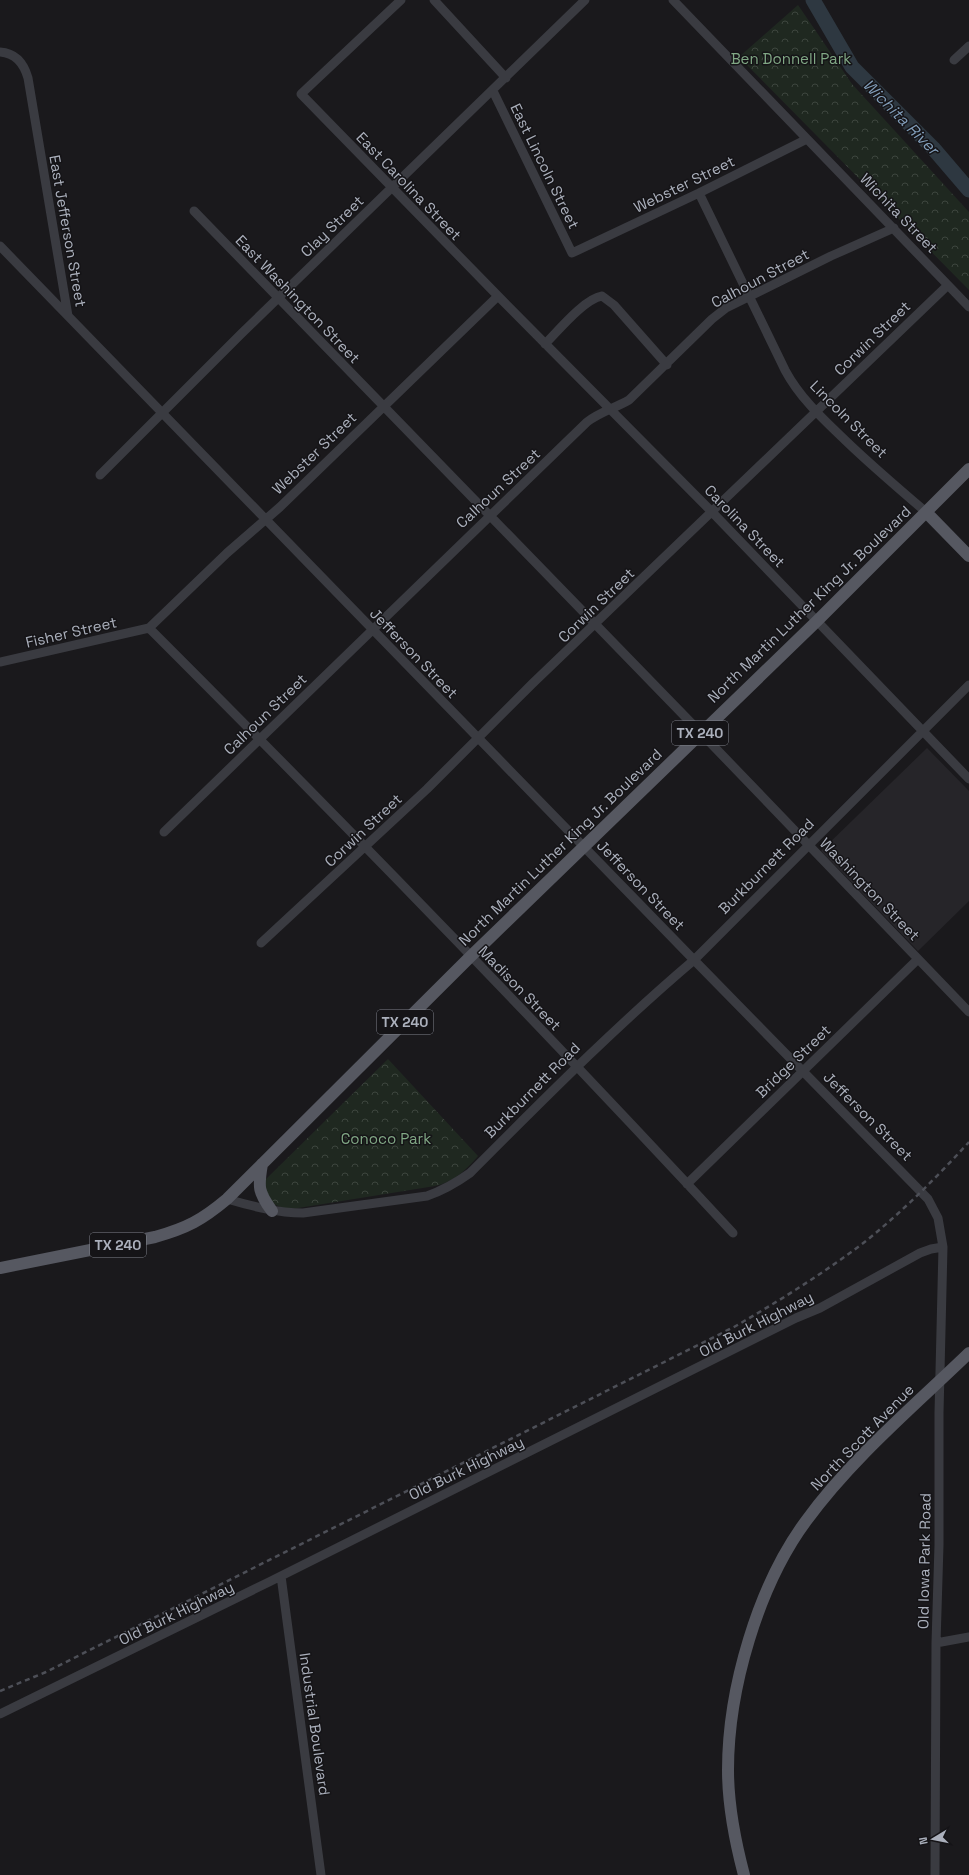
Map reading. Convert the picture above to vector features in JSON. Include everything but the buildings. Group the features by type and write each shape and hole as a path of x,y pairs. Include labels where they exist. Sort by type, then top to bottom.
{"main road":[{"name":"North Martin Luther King Jr. Boulevard","path":"227,1199 470,957 817,620 969,469"},
{"name":"Lincoln Street","path":"926,512 969,556"},
{"path":"262,1164 259,1181 260,1190 262,1197 272,1210"},
{"name":"TX 240","path":"0,1268 143,1240 179,1231 207,1215 227,1199"},
{"name":"North Scott Avenue","path":"744,1875 732,1823 728,1772 733,1712 749,1640 770,1584 805,1522 831,1490 892,1427 969,1353"}],"street":[{"name":"East Carolina Street","path":"400,0 301,94 498,296"},
{"path":"434,0 506,78"},
{"name":"Clay Street","path":"100,475 277,298 493,91 585,0"},
{"name":"Wichita Street","path":"673,0 969,306"},
{"path":"954,60 969,46"},
{"name":"East Jefferson Street","path":"0,52 16,57 23,66 28,78 68,316 264,519"},
{"name":"East Lincoln Street","path":"493,91 572,252"},
{"name":"Webster Street","path":"572,252 700,193 807,139"},
{"name":"Lincoln Street","path":"700,193 788,376 802,396 816,412 883,476 926,512"},
{"name":"East Washington Street","path":"194,211 383,406"},
{"name":"Calhoun Street","path":"164,832 488,516 569,441 587,422 629,400 667,365 712,319 726,308 831,256 894,228"},
{"path":"0,246 68,316"},
{"name":"Corwin Street","path":"261,943 365,848 948,285"},
{"name":"Webster Street","path":"149,628 264,519 280,507 498,296"},
{"name":"Carolina Street","path":"498,296 712,512 969,780"},
{"path":"545,344 586,303 597,296 602,296 614,305 667,365"},
{"name":"Washington Street","path":"383,406 488,516 700,732 969,1012"},
{"name":"Jefferson Street","path":"264,519 928,1199 938,1218 943,1248"},
{"name":"Fisher Street","path":"0,662 149,628"},
{"name":"Madison Street","path":"149,628 259,739 577,1067 733,1233"},
{"name":"Burkburnett Road","path":"227,1199 284,1213 303,1213 428,1196 445,1190 470,1173 577,1067 654,994 694,960 809,847 922,730 969,685"},
{"name":"Bridge Street","path":"687,1184 918,959"},
{"name":"Old Burk Highway","path":"0,1714 281,1576 796,1318 820,1308 920,1253 931,1249 943,1248"},
{"name":"Old Iowa Park Road","path":"935,1875 936,1642 940,1545 939,1413 943,1248"},
{"name":"Industrial Boulevard","path":"281,1576 321,1875"},
{"path":"936,1642 969,1637"}],"shaded area":[{"path":"927,748 969,791 969,901 918,951 821,851"}],"green space":[{"name":"Ben Donnell Park","path":"798,5 852,84 969,212 969,290 739,57"},
{"name":"Conoco Park","path":"388,1059 478,1156 459,1175 448,1182 435,1186 292,1209 282,1208 270,1202 264,1181"}],"waterway":[{"name":"Wichita River","path":"813,0 852,67 933,148 969,190"}],"railway":[{"path":"0,1691 46,1672 734,1327 801,1286 866,1241 893,1218 945,1168 969,1142"}]}
